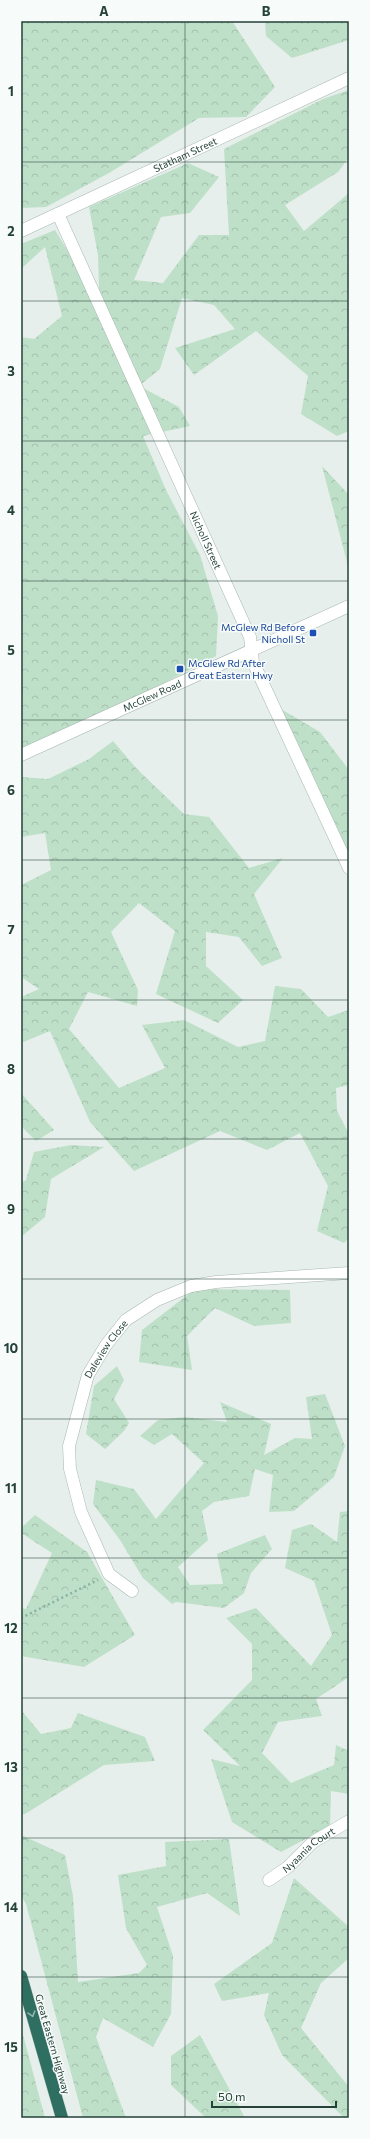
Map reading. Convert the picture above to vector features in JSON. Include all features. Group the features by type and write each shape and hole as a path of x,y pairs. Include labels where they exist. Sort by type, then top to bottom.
{"highway":[{"name":"Great Eastern Highway","path":"21,1976 62,2118"}],"street":[{"name":"Statham Street","path":"21,231 349,78"},
{"name":"Nicholl Street","path":"58,214 250,636 253,662 349,868"},
{"name":"McGlew Road","path":"21,755 349,606"},
{"name":"Daleview Close","path":"132,1591 110,1574 81,1512 70,1469 68,1446 88,1375 106,1345 126,1320 157,1300 191,1286 216,1282 349,1273"},
{"name":"Nyaania Court","path":"269,1880 288,1868 313,1842 349,1821"}],"path":[{"path":"21,1618 110,1574"}],"green space":[{"path":"21,21 232,21 275,87 246,117 199,118 109,173 46,207 21,208"},
{"path":"265,21 349,21 349,40 292,58 266,36"},
{"path":"349,90 349,157 338,172 285,205 304,231 349,193 349,431 337,436 301,414 308,376 256,331 194,375 175,348 235,329 214,305 182,298 160,369 139,386 179,407 190,426 143,436 166,490 200,555 218,616 216,656 156,687 24,749 21,747 21,337 34,339 62,316 45,247 21,269 21,244 55,230 85,279 100,319 98,255 89,207 188,163 219,177 190,213 161,217 134,280 163,283 199,235 229,235 224,149 323,99"},
{"path":"322,466 349,495 348,566"},
{"path":"269,702 320,732 349,770 349,874 343,856"},
{"path":"113,741 137,769 184,814 209,817 249,868 283,858 254,894 282,958 262,966 239,937 206,932 206,966 243,1000 218,1023 156,994 175,931 139,903 111,932 138,990 137,1006 88,992 69,1029 119,1088 165,1068 142,1025 184,1020 238,1047 265,1041 275,986 301,989 328,1017 349,1010 349,1085 336,1088 337,1111 349,1134 349,1238 344,1243 317,1231 328,1186 300,1133 267,1150 220,1131 134,1171 90,1122 50,1031 21,1043 21,997 39,989 21,977 21,885 51,870 45,833 21,837 21,777 48,779 89,759"},
{"path":"21,1093 54,1130 36,1141 21,1126"},
{"path":"71,1145 104,1147 51,1179 45,1217 21,1237 21,1183 26,1180 34,1152"},
{"path":"195,1289 290,1290 291,1323 254,1326 215,1308 187,1336 192,1370 139,1362 142,1330"},
{"path":"117,1366 124,1380 114,1399 129,1423 124,1431 105,1449 86,1434 94,1386"},
{"path":"325,1394 345,1446 334,1477 294,1511 269,1512 273,1475 255,1469 249,1496 214,1502 202,1511 208,1540 178,1567 190,1585 223,1584 217,1554 265,1535 272,1549 251,1573 244,1593 224,1608 176,1602 172,1604 143,1578 120,1540 93,1504 96,1480 134,1489 156,1519 204,1463 172,1434 154,1445 140,1436 158,1420 185,1417 227,1422 220,1402 271,1424 264,1455 295,1438 312,1439 306,1397"},
{"path":"349,1511 349,1677 316,1699 322,1716 278,1722 262,1753 291,1783 334,1765 336,1745 349,1751 349,1794 331,1791 330,1826 281,1852 232,1822 211,1759 240,1766 203,1730 252,1680 252,1644 226,1618 256,1608 311,1666 332,1635 314,1581 285,1568 292,1530 311,1524 337,1542 340,1512"},
{"path":"35,1515 87,1552 135,1635 84,1667 21,1656 21,1608 26,1609 52,1553 21,1533 21,1528"},
{"path":"21,1710 41,1734 71,1728 78,1713 145,1737 155,1761 104,1765 25,1814 21,1814"},
{"path":"21,1835 65,1855 73,1896 78,1982 139,1973 147,1965 126,1928 118,1875 166,1866 165,1842 229,1839 240,1916 207,1893 157,1907 173,1956 171,2014 153,2047 103,2018 96,2037 126,2118 83,2118 26,1904 21,1895"},
{"path":"294,1878 349,1927 349,1958 321,1983 301,2028 349,2087 349,2118 344,2118 282,2055 264,2015 269,1993 222,2001 214,1984 272,1943"},
{"path":"21,2027 45,2118 21,2118"},
{"path":"200,2035 245,2118 206,2118 171,2085 171,2056"}],"place":[{"name":"McGlew Rd Before Nicholl St","path":"313,633"},
{"name":"McGlew Rd After Great Eastern Hwy","path":"180,669"}]}
